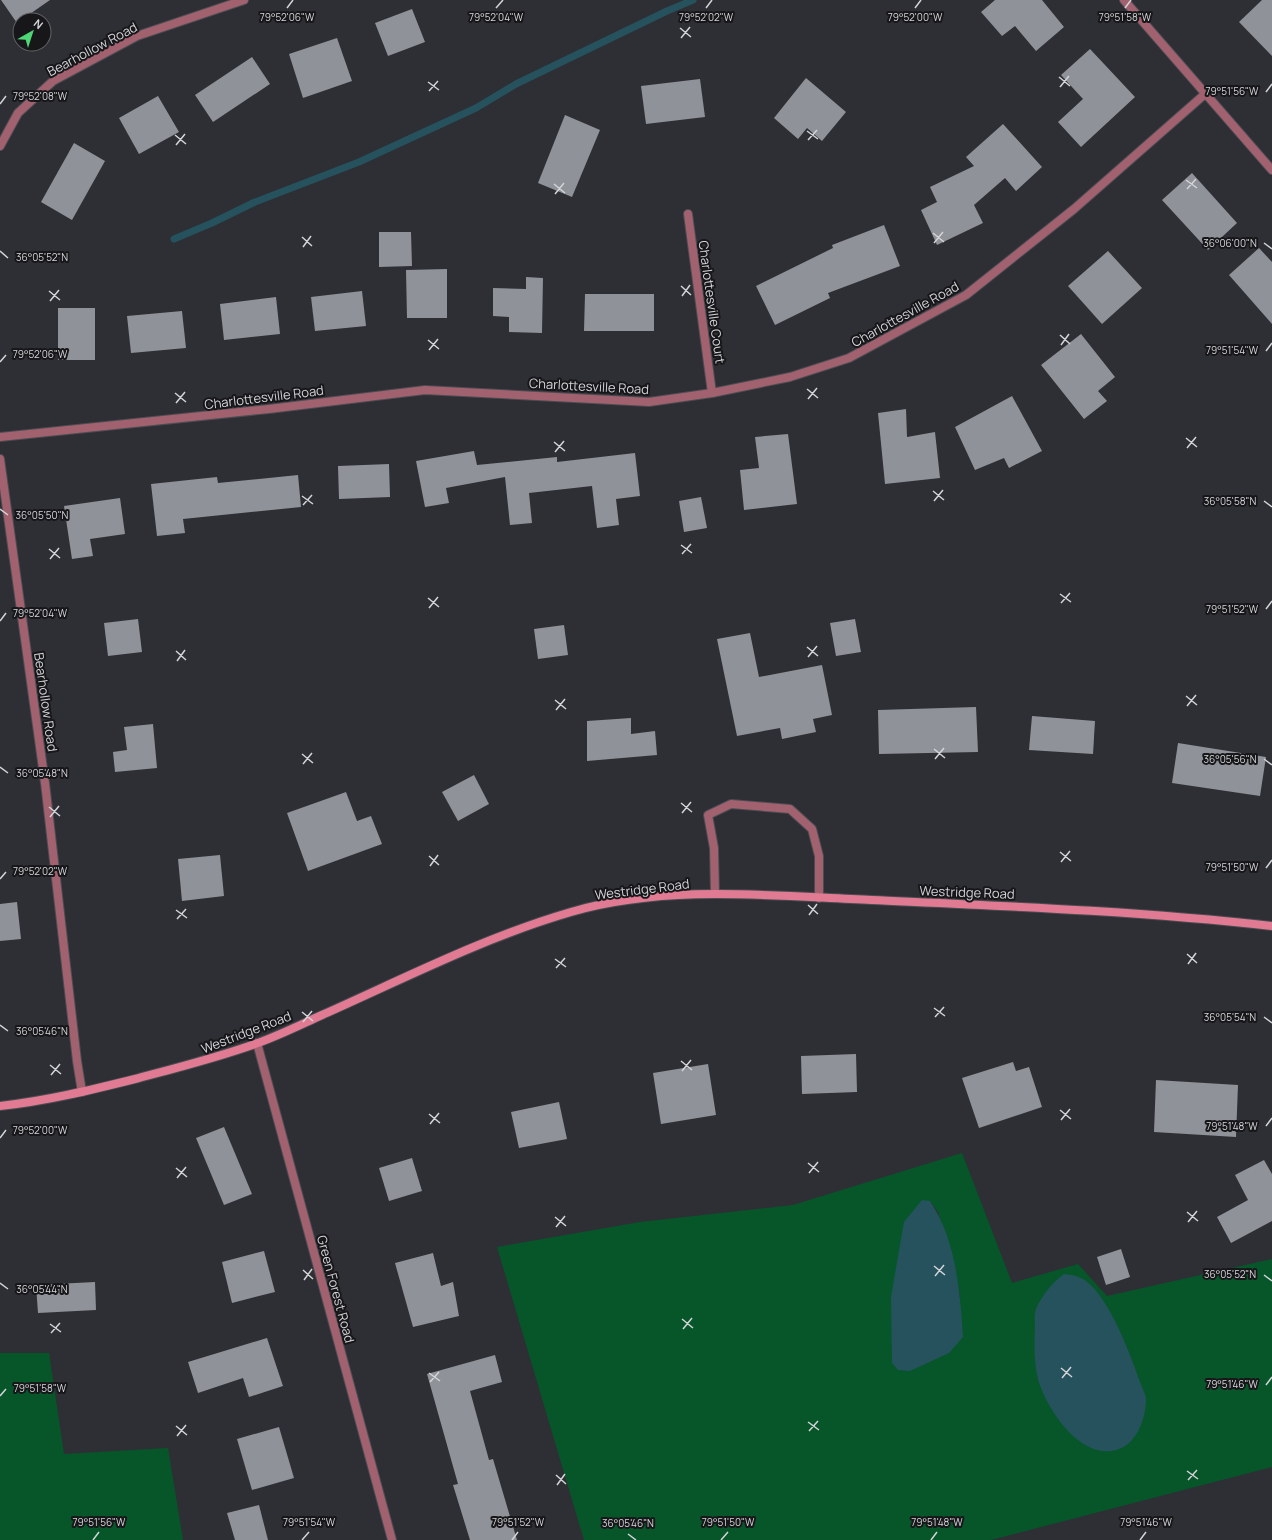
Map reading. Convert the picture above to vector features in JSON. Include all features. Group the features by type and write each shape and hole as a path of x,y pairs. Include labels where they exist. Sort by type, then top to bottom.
{"main road":[{"name":"Westridge Road","path":"0,1106 82,1092 201,1062 257,1043 480,945 570,912 612,902 658,896 715,894 1145,913 1272,926"}],"street":[{"name":"Bearhollow Road","path":"0,146 18,113 53,81 137,36 244,0"},
{"path":"1124,0 1272,170"},
{"name":"Charlottesville Road","path":"0,437 269,409 424,390 649,402 712,393 790,377 849,358 966,295 1074,209 1205,94"},
{"name":"Charlottesville Court","path":"688,214 712,393"},
{"name":"Bearhollow Road","path":"0,459 44,783 82,1092"},
{"path":"715,894 714,848 708,815 731,804 790,809 812,829 819,856 819,898"},
{"name":"Green Forest Road","path":"257,1043 392,1540"}],"green space":[{"path":"962,1153 1012,1283 1078,1264 1107,1296 1272,1259 1272,1467 991,1540 584,1540 497,1247 640,1222 793,1205","holes":["930,1201 938,1212 950,1249 960,1297 928,1362 909,1371 892,1363 892,1339"]},
{"path":"0,1353 49,1353 64,1454 168,1448 183,1540 0,1540"}],"water":[{"path":"922,1200 930,1201 946,1232 958,1284 963,1337 949,1353 910,1371 898,1370 892,1363 891,1297 904,1222"},
{"path":"1064,1274 1073,1275 1086,1281 1095,1289 1103,1300 1125,1342 1145,1395 1146,1400 1144,1416 1138,1431 1129,1443 1116,1450 1103,1451 1090,1447 1078,1440 1066,1429 1048,1404 1038,1379 1035,1353 1035,1311 1041,1299 1055,1281"}],"building":[{"path":"1,0 50,0 33,12 12,12 12,16"},
{"path":"995,0 1042,0 1064,27 1036,51 1015,26 1002,36 981,12"},
{"path":"1262,0 1272,0 1272,56 1239,22"},
{"path":"412,9 425,42 388,56 375,23"},
{"path":"337,38 352,81 303,98 289,54"},
{"path":"1090,49 1135,97 1081,147 1058,122 1083,99 1061,75"},
{"path":"252,57 270,84 213,122 195,95"},
{"path":"806,78 846,112 822,141 807,128 798,139 774,118"},
{"path":"700,79 705,117 646,124 641,86"},
{"path":"158,96 179,132 139,154 119,118"},
{"path":"565,115 600,130 572,197 538,183"},
{"path":"1003,124 1042,167 1016,191 1005,178 974,205 983,223 937,245 921,210 937,202 930,187 974,166 966,157"},
{"path":"74,143 105,161 72,220 41,202"},
{"path":"1192,173 1237,223 1208,250 1162,200"},
{"path":"884,225 900,266 828,293 830,298 775,325 756,286 833,248 832,245"},
{"path":"379,232 411,232 412,266 379,267"},
{"path":"1259,248 1272,262 1272,324 1229,275"},
{"path":"1108,251 1142,288 1102,324 1068,286"},
{"path":"447,269 447,318 407,318 406,270"},
{"path":"526,277 543,278 542,333 509,332 509,317 493,316 493,288 526,289"},
{"path":"362,291 366,326 315,331 311,297"},
{"path":"585,294 654,294 654,331 584,331"},
{"path":"276,297 280,334 224,340 220,304"},
{"path":"58,308 95,308 95,360 58,360"},
{"path":"182,311 186,348 131,353 127,316"},
{"path":"1081,334 1115,377 1098,391 1107,401 1084,419 1041,365"},
{"path":"1012,396 1042,451 1009,468 1004,458 975,470 955,427"},
{"path":"906,409 907,437 935,432 940,478 885,484 878,413"},
{"path":"788,434 797,504 744,510 740,470 759,468 755,437"},
{"path":"474,451 477,465 557,457 557,462 635,453 640,496 616,499 619,525 597,528 592,486 529,493 532,523 510,525 505,477 446,488 449,503 425,507 416,461"},
{"path":"389,464 390,497 339,499 338,466"},
{"path":"298,475 301,507 183,519 185,533 157,536 151,484 217,477 218,483"},
{"path":"701,497 707,528 684,532 679,501"},
{"path":"120,498 125,534 90,539 93,556 72,559 64,506"},
{"path":"138,619 142,652 108,656 104,623"},
{"path":"855,619 861,652 836,656 830,623"},
{"path":"564,625 568,655 538,659 534,629"},
{"path":"750,633 759,677 822,665 832,715 813,719 816,732 782,739 780,728 737,736 717,639"},
{"path":"976,707 978,752 879,754 878,710"},
{"path":"1032,716 1095,721 1093,754 1029,750"},
{"path":"631,718 631,734 655,731 657,755 587,761 587,721"},
{"path":"153,724 157,768 115,772 113,752 127,750 124,727"},
{"path":"1178,743 1266,757 1260,796 1172,783"},
{"path":"474,775 489,804 458,821 442,792"},
{"path":"346,792 357,821 371,816 382,844 308,871 287,813"},
{"path":"220,855 224,896 182,901 178,859"},
{"path":"17,902 21,939 0,941 0,904"},
{"path":"856,1054 857,1092 802,1094 801,1056"},
{"path":"1013,1062 1016,1071 1029,1067 1042,1107 979,1128 962,1078"},
{"path":"708,1064 716,1115 661,1124 653,1073"},
{"path":"1156,1080 1238,1085 1236,1137 1154,1132"},
{"path":"559,1102 567,1139 519,1148 511,1112"},
{"path":"224,1127 252,1194 224,1205 196,1138"},
{"path":"412,1158 422,1191 389,1201 379,1168"},
{"path":"1264,1160 1272,1174 1272,1221 1231,1243 1217,1217 1248,1200 1235,1175"},
{"path":"1121,1249 1130,1277 1106,1285 1097,1257"},
{"path":"264,1251 275,1292 232,1303 222,1262"},
{"path":"433,1253 441,1286 453,1282 459,1316 413,1327 395,1263"},
{"path":"95,1282 96,1310 38,1313 36,1285"},
{"path":"267,1338 283,1386 249,1397 243,1378 198,1393 188,1362"},
{"path":"495,1355 502,1382 470,1391 489,1460 493,1459 517,1540 470,1540 453,1485 458,1484 427,1374"},
{"path":"279,1427 294,1478 252,1490 237,1439"},
{"path":"259,1505 268,1540 235,1540 227,1513"}],"waterway":[{"path":"174,239 212,223 255,202 359,162 476,108 516,84 667,11 693,0"}]}
